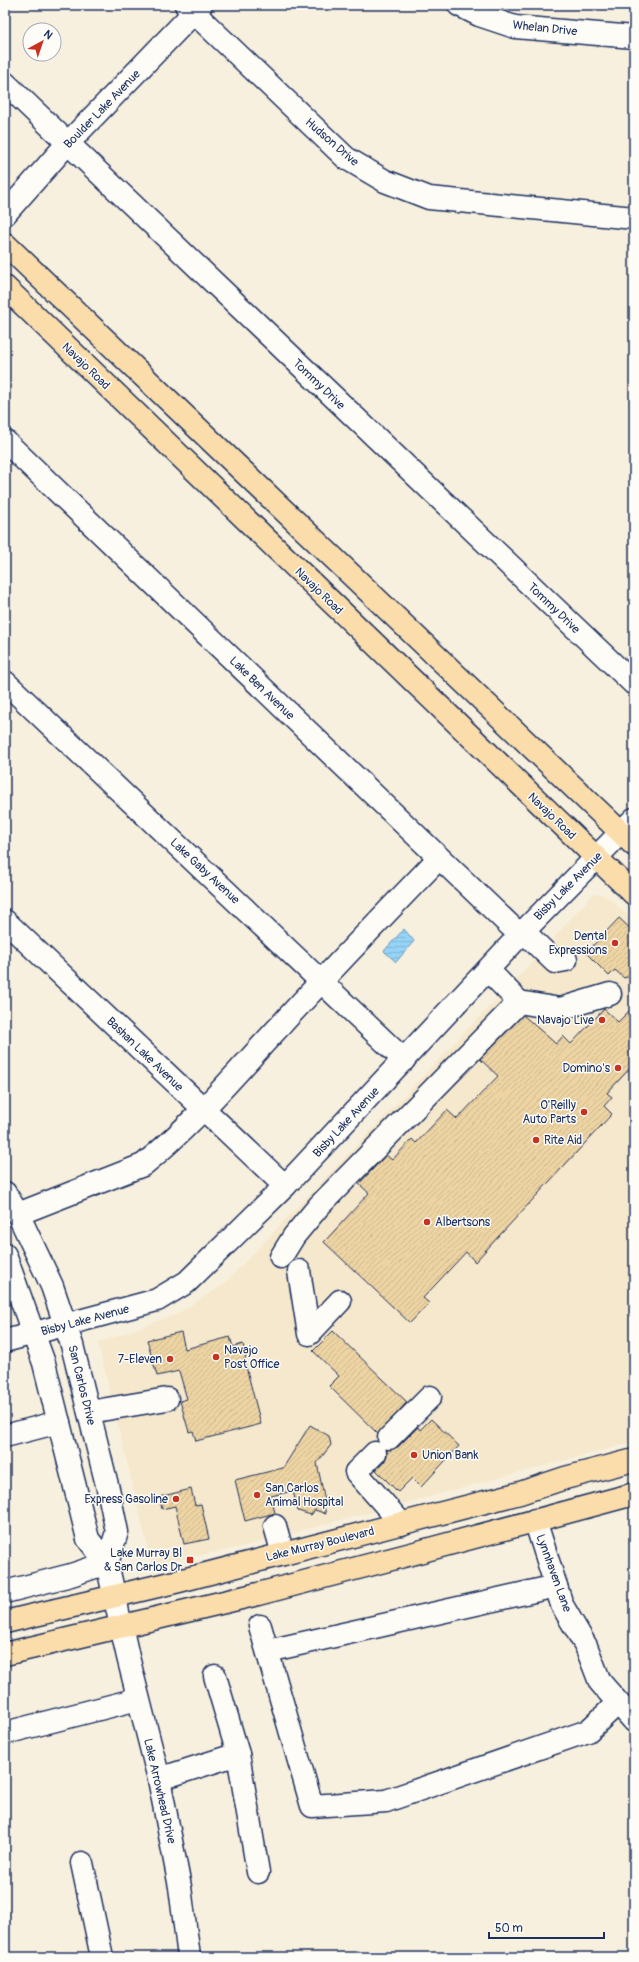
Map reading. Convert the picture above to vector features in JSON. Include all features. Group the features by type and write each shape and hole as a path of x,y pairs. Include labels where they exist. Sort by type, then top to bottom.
{"main road":[{"path":"5,244 630,832"},
{"name":"Navajo Road","path":"5,287 634,894"},
{"name":"Lake Murray Boulevard","path":"5,1622 402,1524 520,1493 565,1478 634,1460"},
{"path":"535,1520 539,1510 565,1478"},
{"path":"480,1535 513,1508 520,1493"},
{"path":"5,1654 258,1594 634,1494"}],"street":[{"name":"Whelan Drive","path":"459,5 479,16 515,27 634,37"},
{"name":"Boulder Lake Avenue","path":"5,214 67,144 194,7"},
{"name":"Hudson Drive","path":"194,7 346,158 385,181 429,198 634,218"},
{"name":"Tommy Drive","path":"5,83 67,144 634,684"},
{"name":"Lake Ben Avenue","path":"5,441 439,858 555,962 566,960"},
{"name":"Lake Gaby Avenue","path":"5,682 404,1060"},
{"name":"Bisby Lake Avenue","path":"5,1341 66,1326 158,1300 187,1282 285,1186 521,933 596,858 630,832"},
{"path":"18,1214 143,1165 179,1133 321,980 439,858"},
{"name":"Bashan Lake Avenue","path":"5,921 285,1186"},
{"path":"488,970 519,1002 560,1009 610,994"},
{"path":"281,1257 294,1236 319,1206 519,1002"},
{"name":"San Carlos Drive","path":"5,1193 18,1214 52,1286 66,1326 89,1412 117,1532 107,1564"},
{"name":"San Carlos Drive","path":"5,1255 44,1362 88,1539 107,1564 121,1626"},
{"path":"299,1271 309,1334 340,1301"},
{"path":"402,1524 356,1472 430,1397"},
{"path":"89,1412 167,1400"},
{"path":"5,1436 59,1422"},
{"name":"Lynnhaven Lane","path":"535,1520 562,1605 586,1646 600,1682 634,1721"},
{"path":"275,1526 283,1554"},
{"path":"5,1592 107,1564"},
{"path":"268,1651 556,1586"},
{"name":"Lake Arrowhead Drive","path":"121,1626 138,1699 160,1779 180,1887 189,1957"},
{"path":"260,1626 312,1806 386,1800 588,1731 618,1703"},
{"path":"215,1676 238,1754 258,1872"},
{"path":"5,1733 138,1699"},
{"path":"160,1779 238,1754"},
{"path":"82,1863 102,1957"}],"shaded area":[{"path":"593,894 601,894 612,901 634,922 634,1442 241,1547 152,1565 98,1343 177,1314 223,1285 530,964"}],"water":[{"path":"404,929 414,941 396,962 384,951"}],"building":[{"name":"Dental Expressions","path":"619,918 634,932 634,975 624,978 615,970 609,976 586,953"},
{"path":"634,1006 634,1064 607,1093 612,1097 604,1106 612,1114 475,1262 466,1252 423,1298 429,1303 410,1323 324,1242 369,1193 359,1184 386,1155 392,1160 412,1139 416,1143 447,1110 457,1119 498,1076 480,1059 523,1015 556,1044 563,1036 571,1044 604,1009 618,1022"},
{"path":"333,1331 407,1402 378,1434 329,1386 339,1376 313,1351"},
{"path":"181,1332 185,1349 230,1337 233,1347 243,1344 246,1358 244,1359 261,1424 196,1441 193,1431 189,1432 180,1401 187,1399 179,1371 157,1376 147,1340"},
{"name":"Union Bank","path":"431,1419 459,1446 421,1487 412,1478 398,1492 376,1470 384,1462 387,1456 387,1450 398,1447 418,1427 420,1430"},
{"path":"310,1425 329,1436 331,1445 317,1463 325,1501 323,1503 326,1514 315,1510 311,1515 298,1511 293,1491 271,1496 275,1513 245,1521 235,1480 283,1468"},
{"name":"Express Gasoline","path":"191,1489 195,1505 201,1504 209,1539 184,1544 175,1506 162,1509 159,1497"}],"place":[{"name":"Dental Expressions","path":"615,943"},
{"name":"Navajo Live","path":"602,1020"},
{"name":"Domino's","path":"618,1068"},
{"name":"O'Reilly Auto Parts","path":"584,1112"},
{"name":"Rite Aid","path":"536,1140"},
{"name":"Albertsons","path":"427,1222"},
{"name":"Navajo Post Office","path":"216,1357"},
{"name":"7-Eleven","path":"170,1359"},
{"name":"Union Bank","path":"414,1455"},
{"name":"San Carlos Animal Hospital","path":"257,1495"},
{"name":"Express Gasoline","path":"176,1499"},
{"name":"Lake Murray Bl & San Carlos Dr","path":"190,1560"}]}
